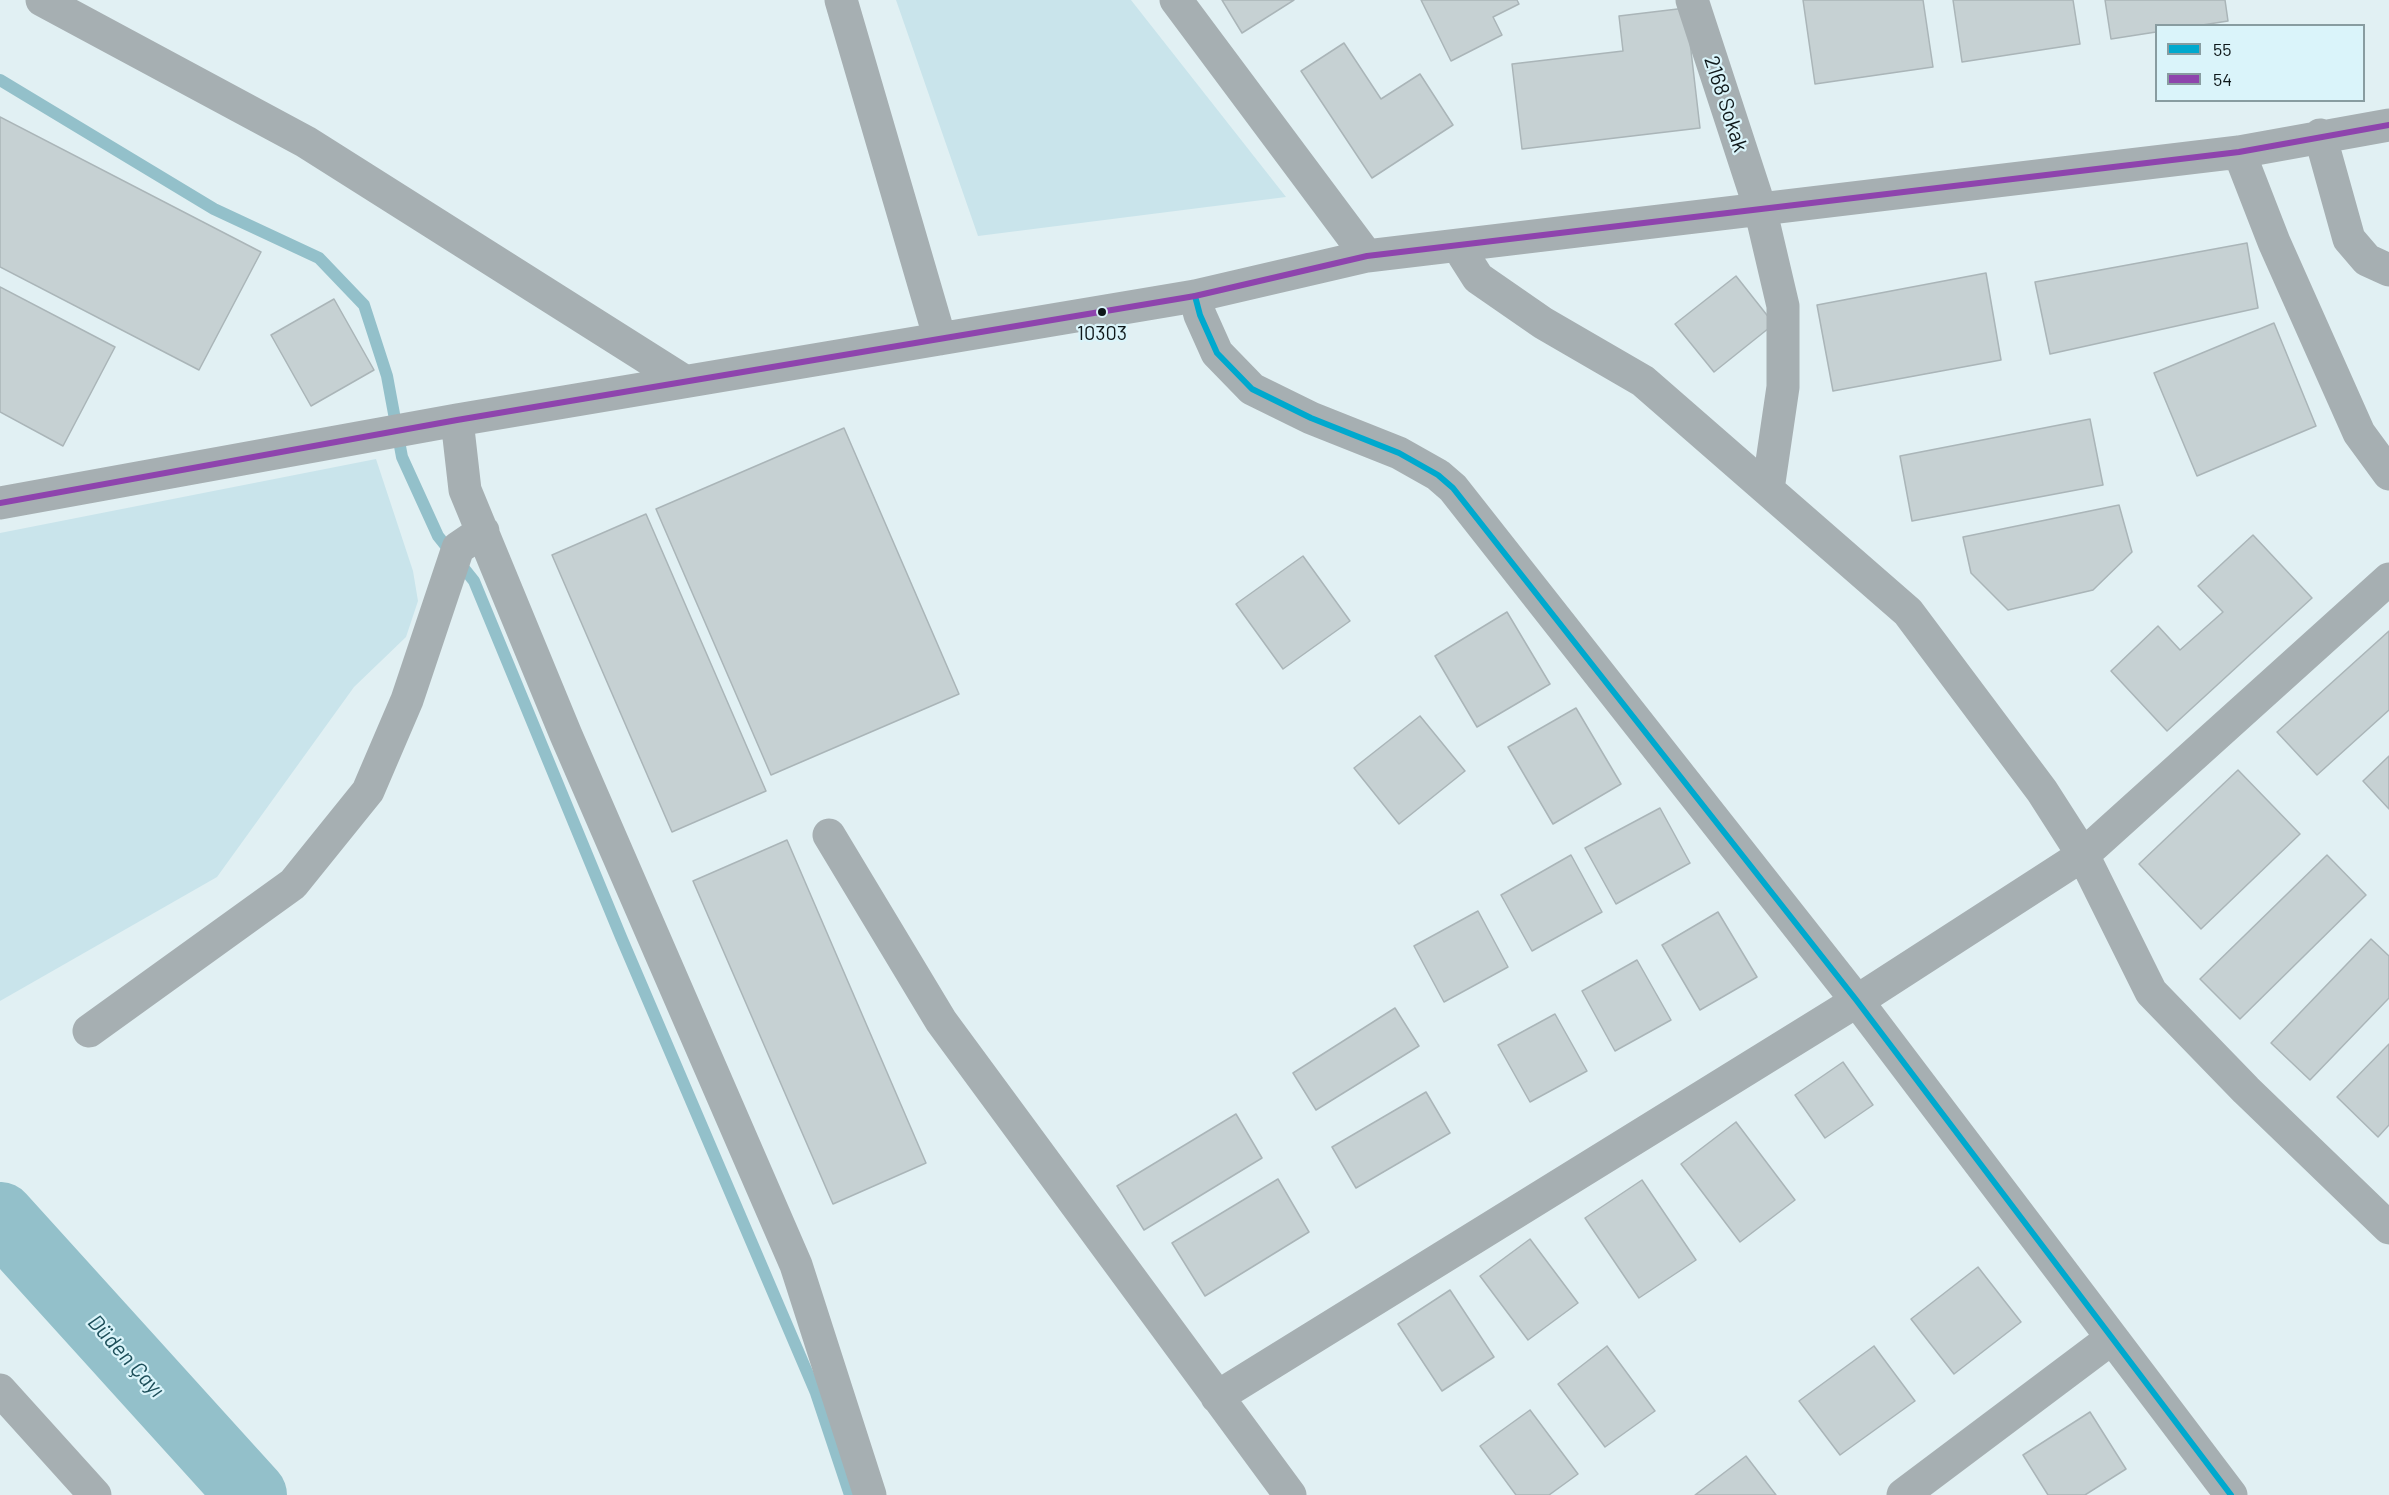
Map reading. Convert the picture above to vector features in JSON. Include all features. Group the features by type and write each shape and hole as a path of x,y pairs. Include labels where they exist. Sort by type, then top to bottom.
{"street":[{"path":"42,0 306,142 684,381"},
{"path":"842,0 939,339"},
{"path":"1176,0 1367,256"},
{"name":"2168 Sokak","path":"1692,0 1760,208 1783,306 1783,387 1768,489"},
{"path":"0,503 684,381 1195,296 1367,256 2238,152 2320,135 2389,125"},
{"path":"2320,135 2349,239 2367,260 2389,270"},
{"path":"2238,152 2274,242 2359,433 2387,467"},
{"path":"1462,246 1464,256 1479,278 1543,323 1642,381 1908,612 2042,790 2083,855 2151,992 2246,1090 2389,1228"},
{"path":"1195,296 1200,315 1216,353 1252,389 1311,418 1399,453 1438,475 1453,488 1857,1001 2231,1495"},
{"path":"449,422 465,490 470,540 566,735 796,1266 870,1495"},
{"path":"89,1031 292,884 368,791 407,700 446,579 470,540"},
{"path":"1217,1397 1857,1001 2083,855 2389,579"},
{"path":"829,836 941,1021 1290,1495"},
{"path":"1903,1495 2112,1338"},
{"path":"0,1390 95,1495"}],"shaded area":[{"path":"896,0 1131,0 1286,197 978,236"},
{"path":"376,459 413,571 418,601 406,637 354,687 217,877 0,1001 0,533"}],"building":[{"path":"1222,0 1294,0 1242,33"},
{"path":"1421,0 1517,0 1519,4 1493,17 1502,35 1451,61"},
{"path":"1803,0 1923,0 1933,67 1815,84"},
{"path":"1953,0 2073,0 2080,44 1962,62"},
{"path":"2105,0 2225,0 2228,21 2209,24 2155,24 2155,32 2111,39"},
{"path":"1686,8 1700,128 1522,149 1512,64 1623,51 1619,16"},
{"path":"1344,43 1381,99 1420,74 1453,125 1372,178 1301,71"},
{"path":"0,117 261,252 199,370 0,267"},
{"path":"2247,243 2258,308 2050,354 2035,282"},
{"path":"1986,273 2001,360 1833,391 1817,305"},
{"path":"1736,276 1774,324 1714,372 1675,324"},
{"path":"0,287 115,347 63,446 0,412"},
{"path":"334,299 374,370 311,406 271,335"},
{"path":"2274,323 2316,426 2197,476 2154,373"},
{"path":"2090,419 2103,485 1912,521 1900,456"},
{"path":"844,428 959,694 771,775 656,509"},
{"path":"2119,505 2132,552 2093,590 2008,610 1971,573 1963,537"},
{"path":"646,514 766,791 672,832 552,555"},
{"path":"2253,535 2312,598 2167,731 2111,671 2158,626 2180,650 2223,612 2198,586"},
{"path":"1303,556 1350,621 1283,669 1236,604"},
{"path":"1507,612 1550,684 1477,727 1435,656"},
{"path":"2389,631 2389,710 2317,775 2277,732"},
{"path":"1576,708 1621,784 1553,824 1508,747"},
{"path":"1420,716 1465,771 1399,824 1354,768"},
{"path":"2389,756 2389,809 2363,781"},
{"path":"2238,770 2300,834 2201,929 2139,864"},
{"path":"1660,808 1690,863 1616,904 1585,848"},
{"path":"787,840 926,1163 833,1204 693,881"},
{"path":"1571,855 1602,912 1532,951 1501,895"},
{"path":"2327,855 2366,895 2240,1019 2200,979"},
{"path":"1478,911 1508,967 1444,1002 1414,946"},
{"path":"1718,912 1757,977 1700,1010 1662,945"},
{"path":"2371,939 2389,956 2389,998 2310,1080 2271,1043"},
{"path":"1637,960 1671,1020 1615,1051 1582,991"},
{"path":"1395,1008 1419,1046 1316,1110 1293,1073"},
{"path":"1555,1014 1587,1071 1530,1102 1498,1045"},
{"path":"2389,1044 2389,1125 2378,1137 2337,1097"},
{"path":"1843,1062 1873,1105 1825,1138 1795,1095"},
{"path":"1426,1092 1450,1133 1356,1188 1332,1147"},
{"path":"1236,1114 1262,1158 1144,1230 1117,1186"},
{"path":"1736,1122 1795,1200 1740,1242 1681,1164"},
{"path":"1278,1179 1309,1232 1205,1296 1172,1243"},
{"path":"1642,1180 1696,1260 1639,1298 1585,1218"},
{"path":"1530,1239 1578,1303 1528,1340 1480,1276"},
{"path":"1978,1267 2021,1322 1954,1374 1911,1319"},
{"path":"1450,1290 1494,1357 1442,1391 1398,1324"},
{"path":"1607,1346 1655,1411 1605,1447 1558,1384"},
{"path":"1874,1346 1915,1401 1840,1455 1799,1401"},
{"path":"1530,1410 1578,1474 1549,1495 1516,1495 1480,1446"},
{"path":"2090,1412 2126,1469 2085,1495 2048,1495 2023,1455"},
{"path":"1746,1456 1776,1495 1695,1495"}],"waterway":[{"path":"0,80 214,209 319,258 364,305 387,376 402,457 438,536 474,581 621,937 816,1393 850,1495"},
{"name":"Düden Çayı","path":"0,1217 252,1495"}],"transit line":[{"name":"54","path":"0,503 457,420 1195,296 1367,256 2239,152 2389,125"},
{"name":"55","path":"1195,296 1200,315 1217,353 1252,389 1311,418 1399,453 1438,475 1453,488 1857,1001 2231,1495"}],"place":[{"name":"10303","path":"1102,312"}]}
